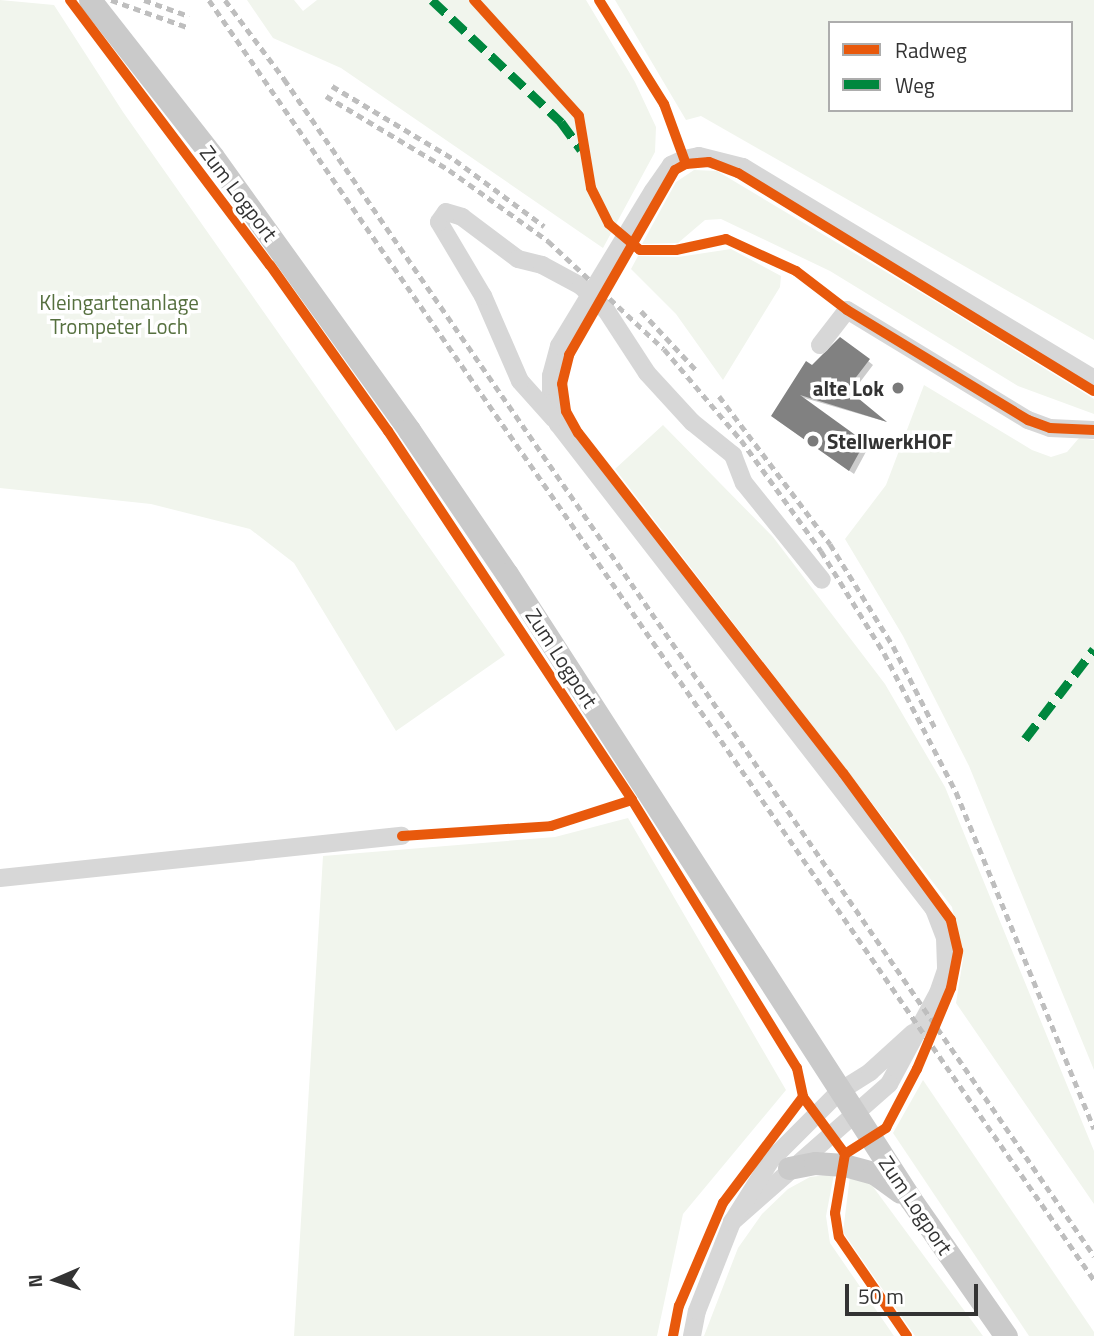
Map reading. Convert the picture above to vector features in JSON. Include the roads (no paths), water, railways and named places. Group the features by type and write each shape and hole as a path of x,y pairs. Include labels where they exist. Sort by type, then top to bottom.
{"main road":[{"name":"Zum Logport","path":"90,0 308,286 507,574 855,1115 1006,1336"},
{"path":"789,1168 830,1163 874,1173 911,1200"}],"street":[{"path":"558,424 551,403 551,376 559,346 671,165 699,156 743,167 1094,379"},
{"path":"732,1222 789,1168 889,1084 946,970 945,938 934,909 558,424 520,381 483,296 439,222 446,212 462,217 518,259 542,265 581,285 606,310 647,373 692,422 733,455 744,483 822,580"},
{"path":"820,345 847,310 1028,420 1049,428 1094,430"},
{"path":"0,878 402,836"},
{"path":"692,1336 697,1311 732,1222 771,1160 840,1091 870,1072 915,1031"}],"railway":[{"path":"111,0 187,27"},
{"path":"144,0 189,16"},
{"path":"209,0 1094,1280"},
{"path":"225,0 284,79 1094,1256"},
{"path":"332,86 455,160 544,226"},
{"path":"326,96 449,170 548,241 664,349 741,440 821,551 884,653 956,792 1094,1129"},
{"path":"641,311 696,370"},
{"path":"719,396 830,544 893,646 936,730"}],"place":[{"name":"alte Lok","path":"898,388"},
{"name":"StellwerkHOF","path":"813,441"}],"park label":[{"name":"Kleingartenanlage Trompeter Loch","path":"119,314"}]}
